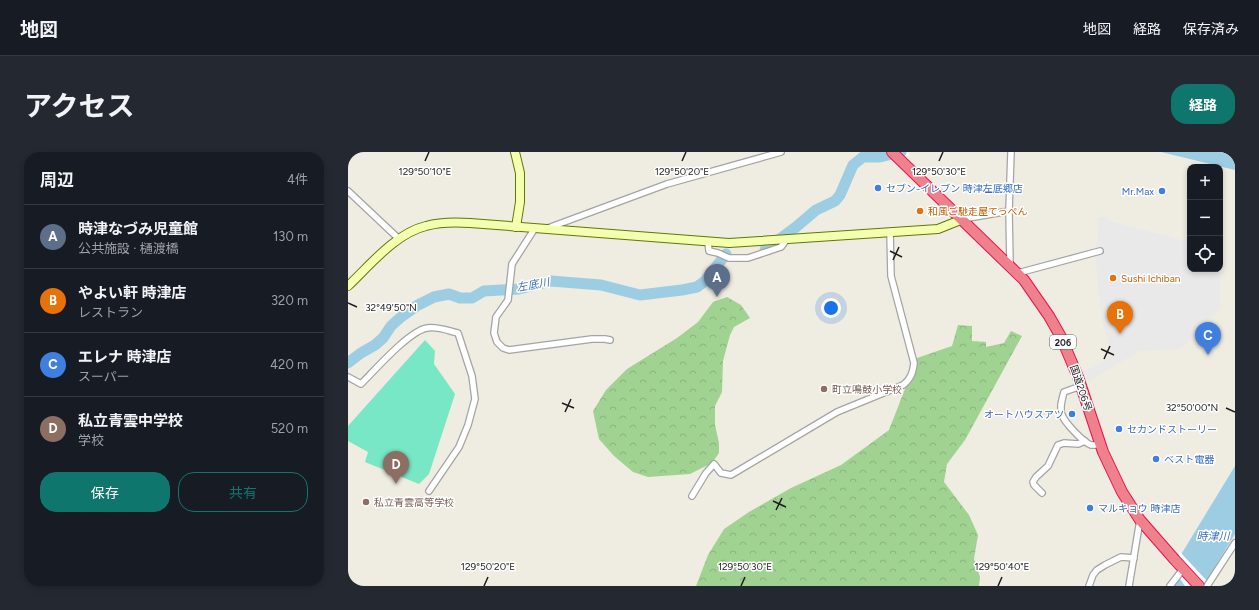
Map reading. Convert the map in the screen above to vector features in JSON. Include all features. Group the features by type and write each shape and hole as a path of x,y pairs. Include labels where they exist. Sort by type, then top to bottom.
{"highway":[{"name":"国道206号","path":"896,155 1024,280 1052,321 1068,352 1101,445 1122,492 1140,520 1174,560 1199,586"}],"street":[{"path":"515,152 520,173 520,202 516,227"},
{"path":"544,229 667,184 781,152"},
{"path":"1010,265 1009,211 1011,152"},
{"path":"348,191 399,240"},
{"path":"348,286 383,253 412,231 426,226 455,222 729,243 938,229 963,219 1009,211"},
{"path":"535,228 512,264 508,300 496,318 494,334 497,342 503,348 509,350 592,339 610,340"},
{"path":"692,496 706,473 714,464 721,473 732,476 837,412 903,385 908,381 914,371 914,363 891,276 890,232"},
{"path":"708,242 709,251 729,258 748,258 781,247 790,239"},
{"path":"1018,273 1100,251"},
{"path":"348,377 361,384 409,337 427,328 443,329 458,333 472,376 475,399 471,415 459,447 429,491"},
{"path":"1081,386 1064,392 1061,408 1063,417 1071,428 1085,441 1092,445 1101,445"},
{"path":"1042,493 1033,482 1048,466 1058,445 1064,443 1078,444 1085,441"},
{"path":"1130,586 1140,520"},
{"path":"1207,586 1235,544"},
{"path":"1089,586 1093,575 1097,570 1105,565 1121,557 1134,558"},
{"path":"1170,586 1183,568"}],"green space":[{"path":"727,297 741,305 750,318 734,327 730,335 723,361 722,392 715,406 715,425 719,443 719,453 712,463 690,474 648,477 633,472 614,456 599,439 593,411 606,390 627,369 677,338 698,322 713,302"},
{"path":"958,325 972,326 972,341 986,342 986,347 1004,343 1011,331 1022,336 965,440 947,464 944,482 969,515 978,535 974,559 980,577 979,586 696,586 708,555 724,529 749,512 791,488 841,465 889,430 917,358 952,346"},
{"path":"425,340 435,351 434,364 455,394 429,474 419,484 365,462 368,452 348,441 348,426"}],"shaded area":[{"path":"1098,217 1108,217 1109,221 1187,241 1187,272 1220,272 1220,308 1181,349 1139,351 1088,382 1082,370 1088,370 1113,356 1103,323 1098,288 1095,248 1098,235"}],"water":[{"path":"1161,152 1235,152 1235,170 1223,167 1223,164 1210,164"},
{"name":"時津川","path":"1235,466 1235,534 1203,586 1174,586 1178,581 1182,553"}],"pier":[{"path":"879,152 907,152 910,155 888,161"},
{"path":"1179,551 1207,581 1203,586 1185,586 1176,573"}],"waterway":[{"name":"左底川","path":"765,250 816,210 835,201 840,195 853,165 863,157 880,157 901,152"},
{"name":"左底川","path":"348,363 375,345 383,338 391,326 401,317 418,305 434,297 449,294 460,298 472,298 484,291 519,289 551,281 601,285 640,295 682,290 697,287 705,281 726,254"}],"place":[{"name":"セブン-イレブン 時津左底郷店","path":"878,188"},
{"name":"Mr.Max","path":"1162,191"},
{"name":"和風ご馳走屋てっぺん","path":"920,211"},
{"name":"Sushi Ichiban","path":"1113,278"},
{"name":"時津なづみ児童館","path":"717,297"},
{"name":"やよい軒 時津店","path":"1120,334"},
{"name":"エレナ 時津店","path":"1208,355"},
{"name":"町立鳴鼓小学校","path":"824,389"},
{"name":"オートハウスアツ","path":"1072,414"},
{"name":"セカンドストーリー","path":"1119,429"},
{"name":"ベスト電器","path":"1156,459"},
{"name":"私立青雲中学校","path":"396,484"},
{"name":"私立青雲高等学校","path":"366,502"},
{"name":"マルキョウ 時津店","path":"1090,508"}]}
